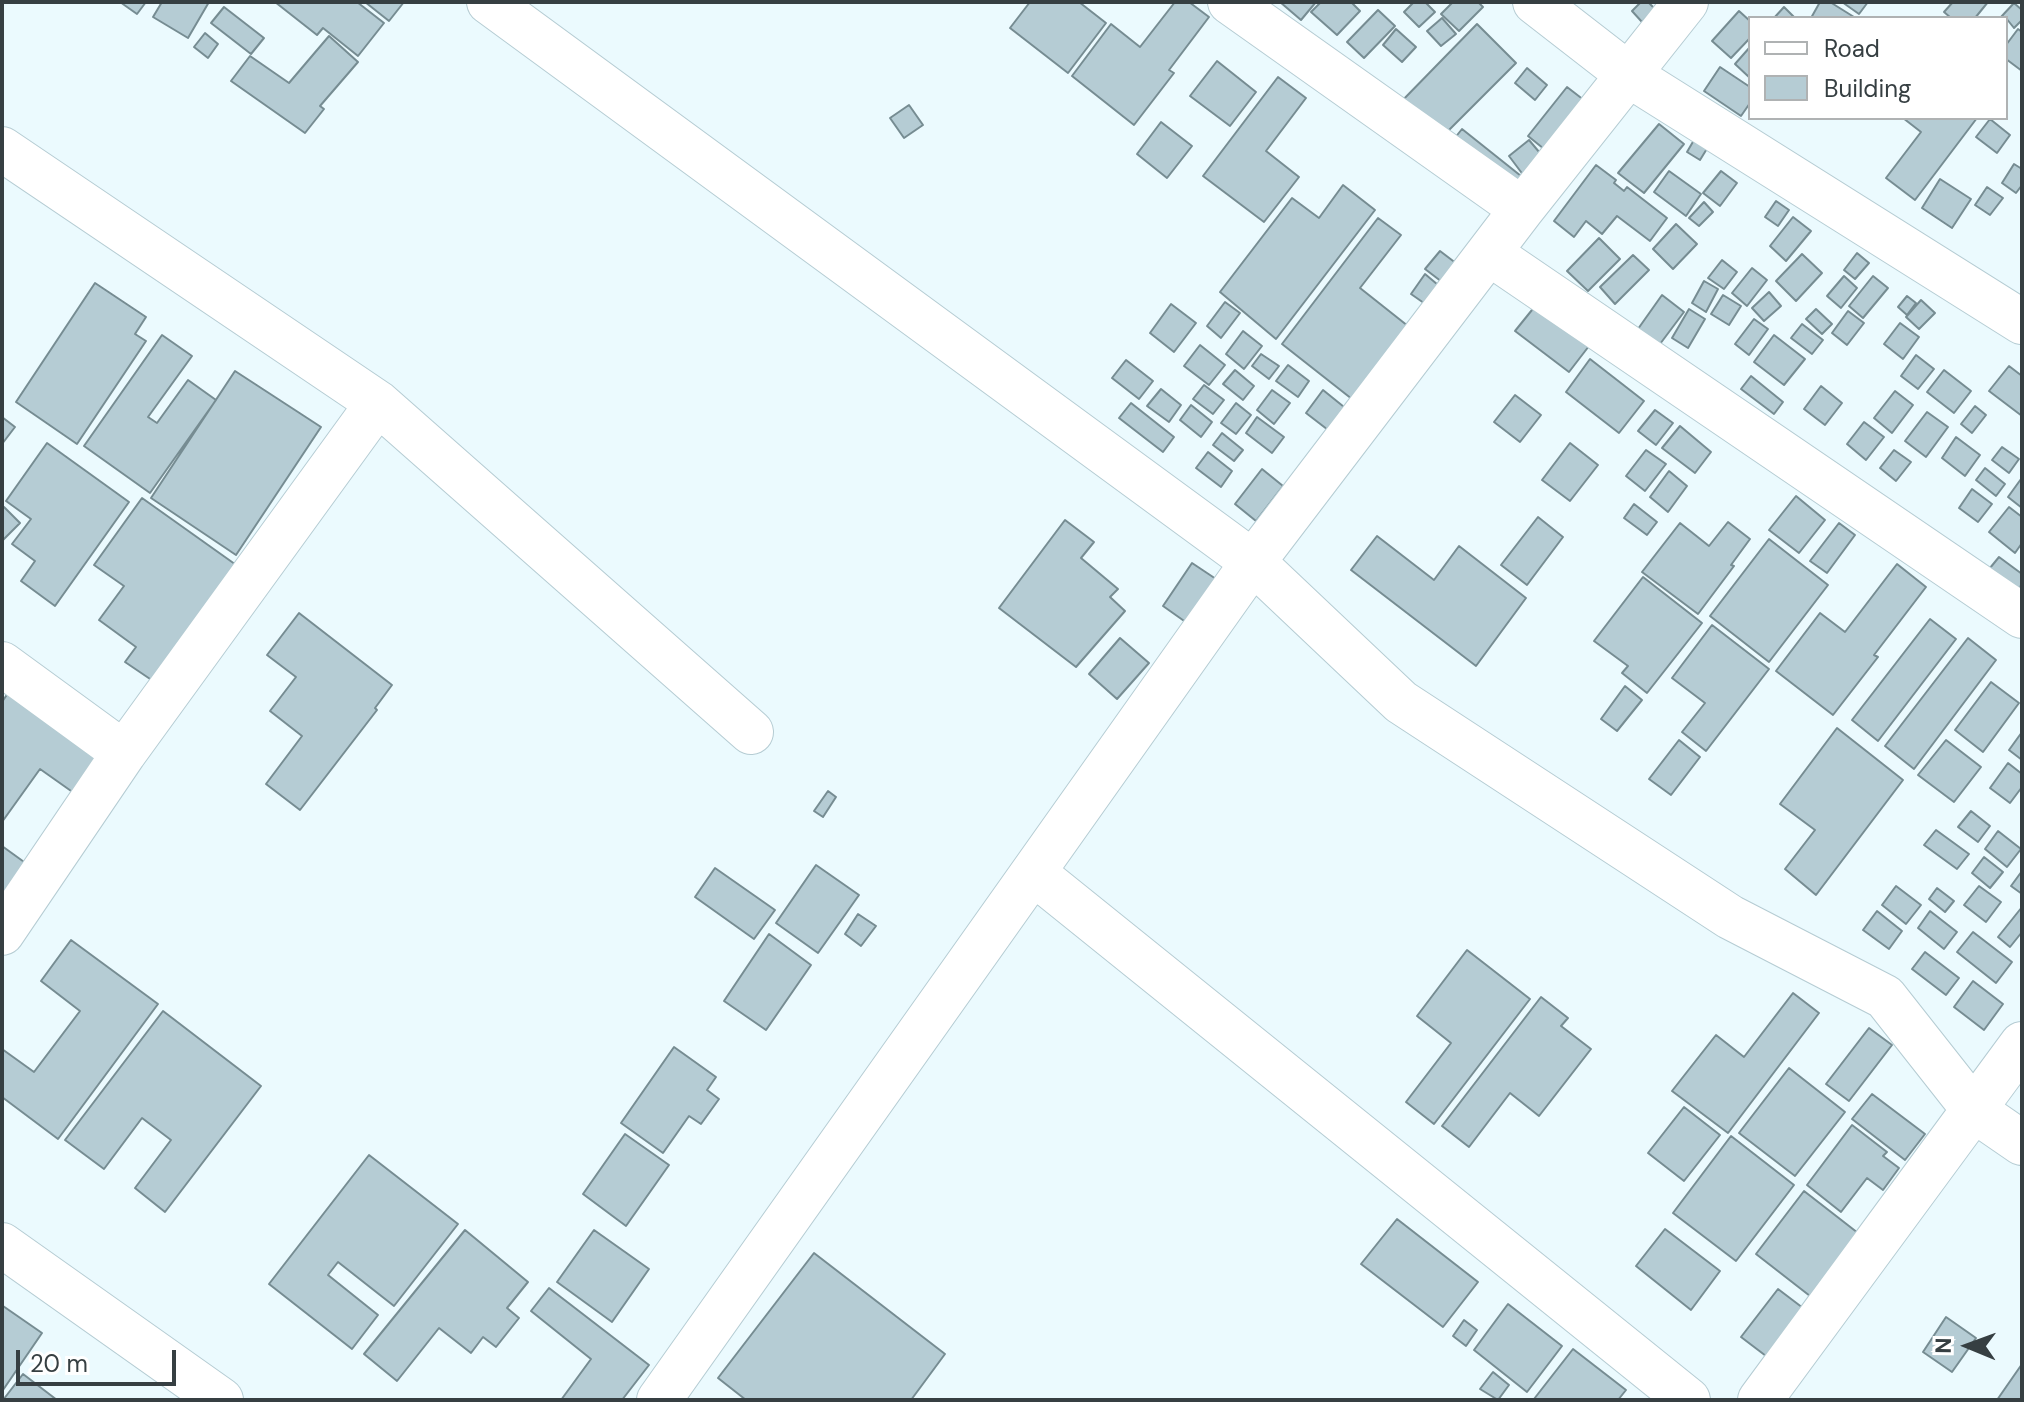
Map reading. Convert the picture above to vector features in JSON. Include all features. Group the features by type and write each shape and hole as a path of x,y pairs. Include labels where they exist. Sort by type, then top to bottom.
{"street":[{"path":"489,2 1253,562 1401,702 1730,917 1885,997 1974,1110 2022,1143"},
{"path":"1230,2 1522,209"},
{"path":"1535,2 1629,75 2022,322"},
{"path":"659,1400 1035,874 1253,562 1522,209 1686,2"},
{"path":"2,149 378,403 751,732"},
{"path":"1489,253 2022,616"},
{"path":"2,933 124,753 378,403"},
{"path":"2,664 124,753"},
{"path":"1035,874 1688,1400"},
{"path":"1760,1400 2022,1044"},
{"path":"2,1245 221,1400"}],"building":[{"path":"120,2 146,2 137,14"},
{"path":"162,2 209,2 188,38 153,17"},
{"path":"275,2 357,2 384,23 358,56 323,28 317,35"},
{"path":"365,2 404,2 389,21"},
{"path":"1030,2 1079,2 1106,23 1068,73 1010,28"},
{"path":"1175,2 1189,2 1209,17 1169,70 1174,73 1134,125 1072,76 1111,24 1140,47"},
{"path":"1280,2 1316,2 1301,20"},
{"path":"1321,2 1351,2 1360,11 1337,35 1311,12"},
{"path":"1414,2 1425,2 1435,12 1419,27 1404,12"},
{"path":"1453,2 1478,2 1483,7 1459,31 1441,14"},
{"path":"1641,2 1648,2 1655,9 1642,22 1632,11"},
{"path":"1820,2 1830,2 1852,16 1812,16"},
{"path":"1842,2 1868,2 1859,14"},
{"path":"1953,2 1988,2 1977,16 1949,16 1944,12"},
{"path":"2014,3 2022,10 2022,20 2014,28 2008,16 2002,16"},
{"path":"224,7 264,38 251,54 211,23"},
{"path":"1784,7 1793,16 1776,16"},
{"path":"1378,10 1395,26 1364,58 1347,42"},
{"path":"1739,11 1748,19 1748,40 1731,58 1712,41"},
{"path":"1442,18 1456,34 1441,46 1427,31"},
{"path":"1477,24 1516,63 1436,143 1398,105"},
{"path":"1396,29 1416,47 1402,62 1383,45"},
{"path":"2018,29 2022,32 2022,71 2008,60 2008,42"},
{"path":"205,33 218,44 208,58 194,47"},
{"path":"329,36 358,62 320,106 324,109 305,133 231,81 250,56 289,83"},
{"path":"1748,49 1748,76 1735,64"},
{"path":"1217,61 1256,92 1230,126 1190,96"},
{"path":"1720,67 1748,86 1748,106 1741,116 1704,91"},
{"path":"1527,68 1547,85 1535,100 1515,83"},
{"path":"1278,77 1306,98 1266,151 1299,177 1264,222 1203,176"},
{"path":"1567,87 1589,104 1549,153 1528,136"},
{"path":"909,105 923,125 904,138 890,118"},
{"path":"1906,120 1975,120 1915,200 1886,178 1921,132"},
{"path":"1989,120 2010,135 1997,153 1976,137"},
{"path":"1161,122 1192,146 1167,178 1137,154"},
{"path":"1659,124 1684,144 1644,193 1618,173"},
{"path":"1462,129 1526,180 1510,200 1446,149"},
{"path":"1529,140 1545,159 1524,176 1509,156"},
{"path":"1694,140 1708,147 1700,160 1687,152"},
{"path":"2014,164 2022,169 2022,185 2016,193 2002,183"},
{"path":"1596,165 1616,180 1614,183 1624,191 1627,187 1667,218 1650,241 1617,216 1602,234 1586,221 1574,237 1554,221"},
{"path":"1669,171 1701,194 1686,216 1654,192"},
{"path":"1721,171 1737,183 1720,206 1703,193"},
{"path":"1940,179 1971,199 1952,228 1922,208"},
{"path":"1343,185 1375,210 1276,339 1220,292 1292,198 1319,218"},
{"path":"1987,187 2003,198 1990,215 1975,205"},
{"path":"1776,201 1789,210 1778,226 1765,217"},
{"path":"1704,202 1713,212 1699,226 1689,218"},
{"path":"1793,217 1811,231 1786,261 1770,246"},
{"path":"1378,218 1401,235 1360,288 1413,330 1357,403 1282,344"},
{"path":"1676,224 1697,244 1673,269 1653,249"},
{"path":"1599,238 1620,259 1588,291 1567,271"},
{"path":"1440,251 1461,267 1446,285 1425,269"},
{"path":"1857,253 1869,263 1855,279 1844,270"},
{"path":"1802,254 1822,273 1796,301 1776,281"},
{"path":"1633,255 1649,270 1615,304 1600,287"},
{"path":"1722,260 1737,272 1724,289 1708,278"},
{"path":"1752,268 1767,280 1747,306 1732,293"},
{"path":"1425,274 1444,290 1431,308 1411,294"},
{"path":"1844,276 1857,288 1841,308 1827,296"},
{"path":"1873,276 1888,288 1863,318 1849,306"},
{"path":"1704,281 1718,289 1706,312 1692,303"},
{"path":"95,283 146,317 135,334 146,341 77,444 16,402"},
{"path":"1769,292 1781,306 1764,321 1752,308"},
{"path":"1662,295 1684,312 1654,352 1633,336"},
{"path":"1723,295 1741,306 1729,325 1711,314"},
{"path":"1907,296 1916,303 1907,315 1898,307"},
{"path":"1921,300 1935,313 1919,329 1906,317"},
{"path":"1225,302 1240,313 1221,338 1207,326"},
{"path":"1171,304 1196,323 1174,352 1150,333"},
{"path":"1536,305 1589,346 1569,372 1515,331"},
{"path":"1689,309 1705,319 1688,348 1672,338"},
{"path":"1816,309 1832,324 1822,334 1806,319"},
{"path":"1848,311 1864,323 1847,345 1832,333"},
{"path":"1754,319 1768,329 1749,355 1735,344"},
{"path":"1900,323 1919,337 1903,359 1884,344"},
{"path":"1802,324 1823,340 1812,354 1791,338"},
{"path":"1243,331 1262,346 1244,369 1226,354"},
{"path":"162,335 192,356 148,417 157,423 188,380 216,400 150,493 84,446"},
{"path":"1774,335 1805,359 1784,385 1754,362"},
{"path":"1200,345 1225,365 1209,385 1184,366"},
{"path":"1261,354 1279,366 1269,379 1252,366"},
{"path":"1916,355 1934,369 1918,389 1901,376"},
{"path":"1590,359 1644,401 1619,433 1566,392"},
{"path":"1126,360 1153,381 1139,399 1112,378"},
{"path":"1288,365 1309,381 1298,397 1276,381"},
{"path":"2009,366 2022,376 2022,416 1989,391"},
{"path":"1235,370 1254,386 1243,400 1223,384"},
{"path":"1944,370 1971,391 1954,413 1927,392"},
{"path":"235,371 321,427 236,555 151,498"},
{"path":"1751,376 1783,402 1774,414 1741,389"},
{"path":"1204,385 1224,400 1213,414 1193,399"},
{"path":"1821,386 1842,403 1825,425 1804,409"},
{"path":"1161,389 1181,405 1169,422 1147,406"},
{"path":"1272,390 1290,403 1274,424 1257,410"},
{"path":"1323,390 1349,411 1332,433 1306,413"},
{"path":"1895,391 1913,405 1892,433 1874,418"},
{"path":"1515,395 1541,415 1520,442 1494,422"},
{"path":"1131,403 1174,437 1163,452 1119,418"},
{"path":"1236,403 1251,415 1236,434 1221,423"},
{"path":"1191,405 1212,422 1201,437 1180,420"},
{"path":"1975,406 1986,415 1972,433 1961,424"},
{"path":"1655,410 1673,423 1656,445 1638,431"},
{"path":"1927,412 1948,427 1926,457 1905,441"},
{"path":"2,417 15,427 2,444"},
{"path":"1257,417 1284,437 1272,453 1246,433"},
{"path":"1864,422 1884,437 1866,460 1847,444"},
{"path":"1680,426 1711,452 1695,473 1662,448"},
{"path":"1222,433 1243,450 1234,461 1213,445"},
{"path":"1956,437 1980,455 1965,476 1942,458"},
{"path":"47,443 129,502 55,606 21,581 35,561 12,544 31,519 6,501"},
{"path":"1570,443 1598,465 1570,501 1542,480"},
{"path":"2002,447 2019,459 2009,473 1992,460"},
{"path":"1646,450 1666,464 1645,491 1626,476"},
{"path":"1894,450 1911,462 1896,481 1880,468"},
{"path":"1208,452 1232,471 1221,487 1196,468"},
{"path":"1985,468 2005,484 1996,496 1976,480"},
{"path":"1262,469 1283,486 1256,521 1235,504"},
{"path":"1669,471 1687,486 1668,512 1650,497"},
{"path":"2022,480 2022,508 2008,497"},
{"path":"1972,489 1992,504 1978,522 1959,508"},
{"path":"1796,496 1825,520 1799,553 1769,530"},
{"path":"142,498 239,567 156,683 125,662 136,647 99,620 124,586 94,565"},
{"path":"1634,504 1657,522 1647,535 1624,518"},
{"path":"4,507 20,523 2,541 2,509"},
{"path":"2009,507 2022,517 2022,543 2015,553 1989,532"},
{"path":"1538,517 1563,537 1527,585 1501,565"},
{"path":"1065,520 1094,542 1081,558 1118,589 1110,597 1125,611 1076,667 999,608"},
{"path":"1728,522 1750,539 1698,614 1642,572 1680,523 1709,546"},
{"path":"1839,523 1855,535 1827,573 1810,561"},
{"path":"1377,536 1434,580 1459,546 1526,598 1476,666 1351,570"},
{"path":"1769,539 1828,585 1769,662 1710,616"},
{"path":"1999,557 2022,574 2022,584 2018,590 1990,568"},
{"path":"1192,563 1216,579 1187,623 1163,606"},
{"path":"1897,564 1926,587 1833,715 1776,671 1820,613 1845,632"},
{"path":"1643,577 1702,623 1647,693 1622,673 1628,666 1594,641"},
{"path":"299,613 392,685 375,708 377,710 300,810 266,784 302,736 270,711 296,677 267,655"},
{"path":"1930,619 1956,639 1878,741 1852,720"},
{"path":"1712,625 1769,669 1706,751 1682,732 1705,703 1672,678"},
{"path":"1120,638 1149,663 1117,699 1089,674"},
{"path":"1968,638 1996,660 1914,769 1885,746"},
{"path":"1991,682 2019,703 1983,752 1955,730"},
{"path":"1625,686 1642,700 1617,731 1601,719"},
{"path":"8,693 106,763 81,798 40,769 2,822 2,702"},
{"path":"1837,728 1903,780 1816,895 1785,869 1815,830 1780,804"},
{"path":"2022,732 2022,760 2009,750"},
{"path":"1679,740 1700,757 1671,795 1649,779"},
{"path":"1946,740 1981,767 1954,802 1918,775"},
{"path":"2008,763 2022,774 2022,787 2010,803 1990,788"},
{"path":"828,791 836,797 823,817 814,811"},
{"path":"1971,811 1990,826 1978,842 1958,827"},
{"path":"1936,830 1969,854 1957,869 1924,845"},
{"path":"1998,831 2021,849 2007,867 1985,849"},
{"path":"2,846 31,867 9,899 2,894"},
{"path":"1984,857 2003,872 1990,888 1972,873"},
{"path":"816,865 859,895 818,953 776,923"},
{"path":"715,868 775,910 754,939 695,897"},
{"path":"2022,871 2022,894 2011,886"},
{"path":"1896,886 1921,905 1906,924 1882,905"},
{"path":"1979,886 2001,902 1986,922 1964,905"},
{"path":"1937,888 1954,901 1945,912 1929,899"},
{"path":"2022,907 2022,932 2010,947 1998,937"},
{"path":"1877,911 1902,931 1889,949 1863,930"},
{"path":"1930,911 1957,932 1944,949 1918,928"},
{"path":"858,914 876,926 861,946 845,934"},
{"path":"1973,932 2012,962 1996,983 1957,952"},
{"path":"769,934 811,965 766,1030 724,1001"},
{"path":"71,940 158,1004 58,1139 2,1097 2,1049 34,1072 80,1011 41,981"},
{"path":"1467,950 1530,999 1434,1124 1406,1102 1451,1043 1417,1016"},
{"path":"1925,952 1959,978 1946,995 1912,969"},
{"path":"1973,981 2003,1004 1984,1030 1954,1007"},
{"path":"1793,993 1819,1013 1728,1133 1672,1091 1716,1035 1744,1057"},
{"path":"1541,997 1568,1018 1561,1026 1591,1049 1539,1116 1510,1093 1469,1147 1442,1126"},
{"path":"163,1011 261,1086 165,1212 135,1188 171,1140 142,1118 104,1169 65,1140"},
{"path":"1869,1028 1892,1045 1849,1101 1826,1084"},
{"path":"674,1047 716,1077 707,1090 719,1099 701,1124 689,1116 663,1153 621,1123"},
{"path":"1789,1068 1845,1112 1795,1176 1739,1133"},
{"path":"1872,1094 1925,1134 1905,1160 1852,1119"},
{"path":"1684,1107 1720,1135 1684,1181 1648,1153"},
{"path":"1852,1125 1887,1152 1883,1156 1899,1168 1883,1190 1867,1178 1841,1212 1807,1185"},
{"path":"625,1134 669,1165 626,1226 583,1194"},
{"path":"1731,1136 1794,1185 1736,1261 1673,1213"},
{"path":"369,1155 458,1224 394,1306 338,1262 328,1275 378,1315 352,1349 269,1284"},
{"path":"1804,1191 1858,1233 1810,1296 1756,1254"},
{"path":"1397,1219 1478,1282 1443,1327 1361,1264"},
{"path":"1665,1229 1720,1271 1691,1310 1636,1266"},
{"path":"465,1230 528,1282 507,1308 519,1318 496,1347 483,1337 471,1353 439,1328 397,1381 364,1354"},
{"path":"594,1230 649,1269 612,1322 557,1282"},
{"path":"814,1253 945,1354 911,1400 746,1400 718,1378"},
{"path":"549,1288 649,1365 622,1400 561,1400 591,1359 531,1311"},
{"path":"1778,1289 1803,1308 1766,1356 1741,1337"},
{"path":"1508,1304 1562,1346 1527,1392 1474,1350"},
{"path":"3,1306 42,1333 3,1390 2,1389"},
{"path":"1946,1317 1976,1338 1952,1372 1923,1352"},
{"path":"1464,1320 1477,1330 1466,1346 1453,1336"},
{"path":"1573,1349 1626,1390 1618,1400 1534,1399"},
{"path":"2022,1364 2022,1400 1997,1400"},
{"path":"1493,1372 1509,1385 1498,1400 1480,1389"},
{"path":"23,1374 57,1400 3,1400"}]}
